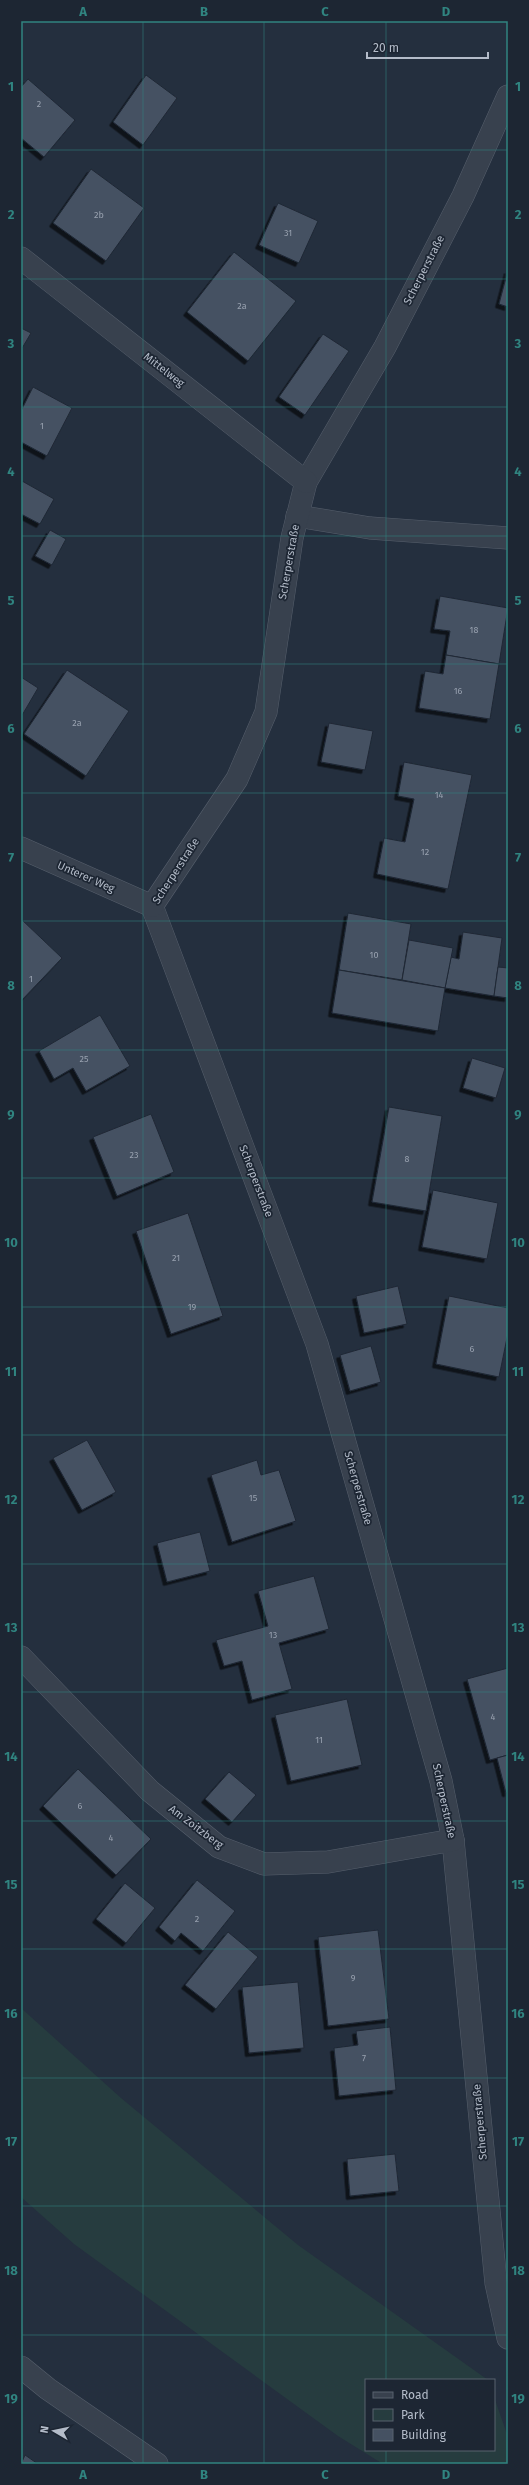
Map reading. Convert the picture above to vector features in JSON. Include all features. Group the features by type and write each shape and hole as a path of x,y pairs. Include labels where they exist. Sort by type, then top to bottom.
{"street":[{"name":"Scherperstraße","path":"508,96 463,196 385,347 306,482 292,538 266,712 237,779 152,906 317,1344 439,1773 453,1840 495,2275 508,2338"},
{"name":"Mittelweg","path":"21,258 306,482"},
{"path":"297,516 370,528 508,538"},
{"name":"Unterer Weg","path":"21,848 152,906"},
{"name":"Am Zoitzberg","path":"21,1657 150,1791 219,1847 264,1864 328,1862 453,1840"},
{"path":"21,2367 48,2389 157,2464"}],"green space":[{"path":"21,2008 121,2098 298,2245 487,2379 365,2379 365,2451 495,2451 495,2400 508,2437 508,2464 383,2464 338,2436 74,2244 21,2197"}],"building":[{"path":"146,75 177,98 143,145 113,122"},
{"path":"28,79 75,120 44,157 21,138 21,87"},
{"path":"91,169 144,208 106,261 53,223"},
{"path":"278,203 318,221 299,263 259,245"},
{"path":"234,252 296,301 248,361 187,312"},
{"path":"508,270 508,307 499,304"},
{"path":"21,328 31,333 21,350"},
{"path":"323,334 349,351 305,415 279,397"},
{"path":"33,387 72,408 47,456 21,442 21,411"},
{"path":"22,481 54,499 40,524 21,514"},
{"path":"50,530 66,539 52,565 35,556"},
{"path":"440,596 508,608 499,664 446,655 450,631 434,629"},
{"path":"446,655 499,664 490,719 419,708 425,671 443,674"},
{"path":"67,670 129,711 86,776 24,734"},
{"path":"21,677 38,688 21,717"},
{"path":"329,723 373,731 365,770 321,762"},
{"path":"404,762 472,775 448,889 377,874 384,838 405,842 414,799 398,796"},
{"path":"348,913 411,924 402,980 339,970"},
{"path":"21,919 62,958 21,1001"},
{"path":"463,932 502,938 494,996 445,988 451,957 459,959"},
{"path":"409,940 453,948 445,988 402,980"},
{"path":"498,967 508,968 508,998 494,996"},
{"path":"339,970 445,988 438,1031 332,1013"},
{"path":"100,1015 130,1066 86,1091 73,1068 54,1079 39,1051"},
{"path":"472,1058 505,1068 496,1098 463,1088"},
{"path":"389,1107 442,1116 426,1211 372,1202"},
{"path":"151,1114 174,1172 117,1196 93,1137"},
{"path":"433,1190 498,1203 487,1259 422,1247"},
{"path":"188,1213 223,1316 171,1334 136,1231"},
{"path":"398,1286 407,1324 364,1333 356,1296"},
{"path":"449,1296 508,1308 508,1333 499,1377 436,1364"},
{"path":"371,1346 381,1382 350,1391 340,1355"},
{"path":"87,1440 116,1492 82,1510 53,1458"},
{"path":"257,1460 261,1475 279,1470 296,1521 232,1542 211,1475"},
{"path":"200,1532 210,1571 167,1582 157,1543"},
{"path":"314,1576 329,1629 279,1643 292,1689 252,1700 242,1661 224,1666 216,1640 268,1626 258,1591"},
{"path":"508,1668 508,1755 490,1760 467,1679"},
{"path":"347,1699 362,1765 291,1781 275,1715"},
{"path":"508,1755 508,1793 506,1793 497,1758"},
{"path":"78,1769 151,1839 116,1875 43,1806"},
{"path":"229,1772 256,1795 232,1822 205,1799"},
{"path":"197,1880 235,1911 203,1951 181,1933 175,1941 159,1927"},
{"path":"125,1883 155,1908 126,1943 96,1919"},
{"path":"378,1930 389,2019 328,2026 318,1937"},
{"path":"228,1932 258,1957 216,2009 185,1985"},
{"path":"298,1982 304,2048 249,2053 242,1987"},
{"path":"390,2027 396,2090 339,2096 334,2048 358,2045 356,2031"},
{"path":"395,2154 399,2191 350,2196 347,2159"},
{"path":"25,2455 38,2464 21,2464"}]}
